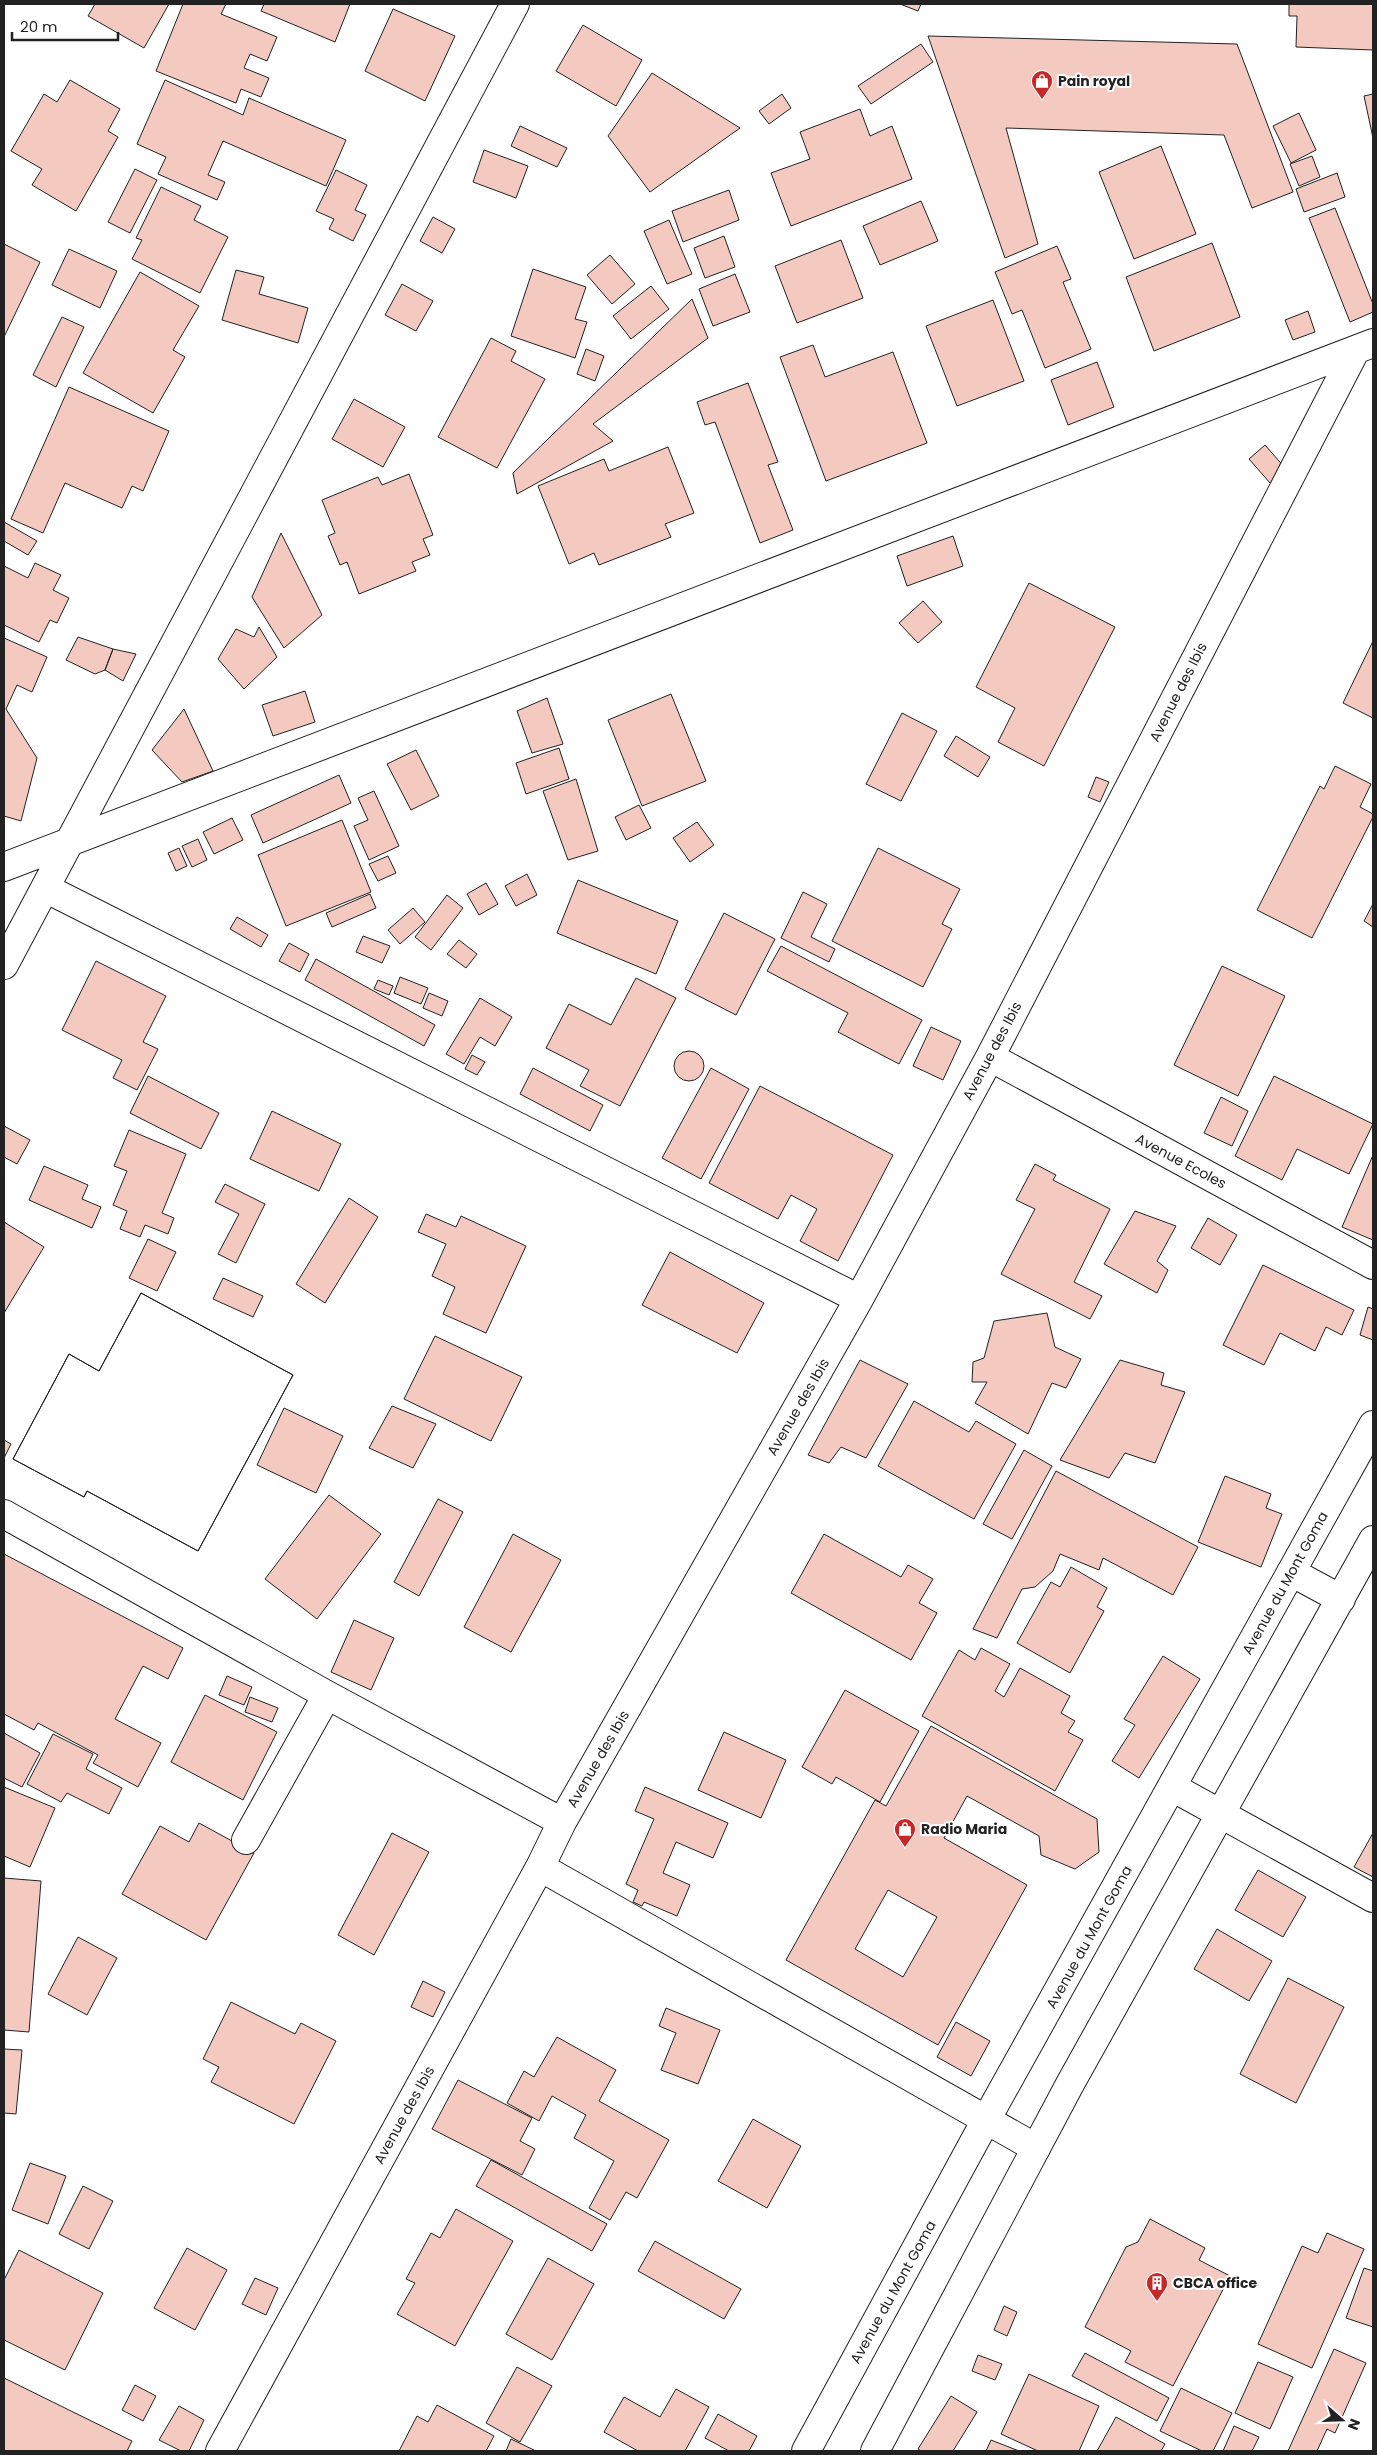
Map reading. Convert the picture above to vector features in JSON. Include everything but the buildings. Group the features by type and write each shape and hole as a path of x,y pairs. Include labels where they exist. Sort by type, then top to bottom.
{"street":[{"path":"4,965 513,4"},
{"path":"4,866 1364,347"},
{"name":"Avenue des Ibis","path":"220,2451 540,1867 562,1822 860,1300 1364,347"},
{"path":"45,888 860,1300"},
{"name":"Avenue Ecoles","path":"990,1057 1373,1265"},
{"name":"Avenue du Mont Goma","path":"806,2451 986,2120 1373,1425"},
{"path":"4,1514 327,1695 562,1822"},
{"path":"875,2451 1036,2148 1373,1540"},
{"path":"1291,1572 1341,1599"},
{"path":"246,1840 327,1695"},
{"path":"1172,1787 1373,1898"},
{"path":"540,1867 1036,2148"}],"place":[{"name":"Pain royal","path":"1042,100"},
{"name":"Radio Maria","path":"905,1848"},
{"name":"CBCA office","path":"1157,2302"}]}
